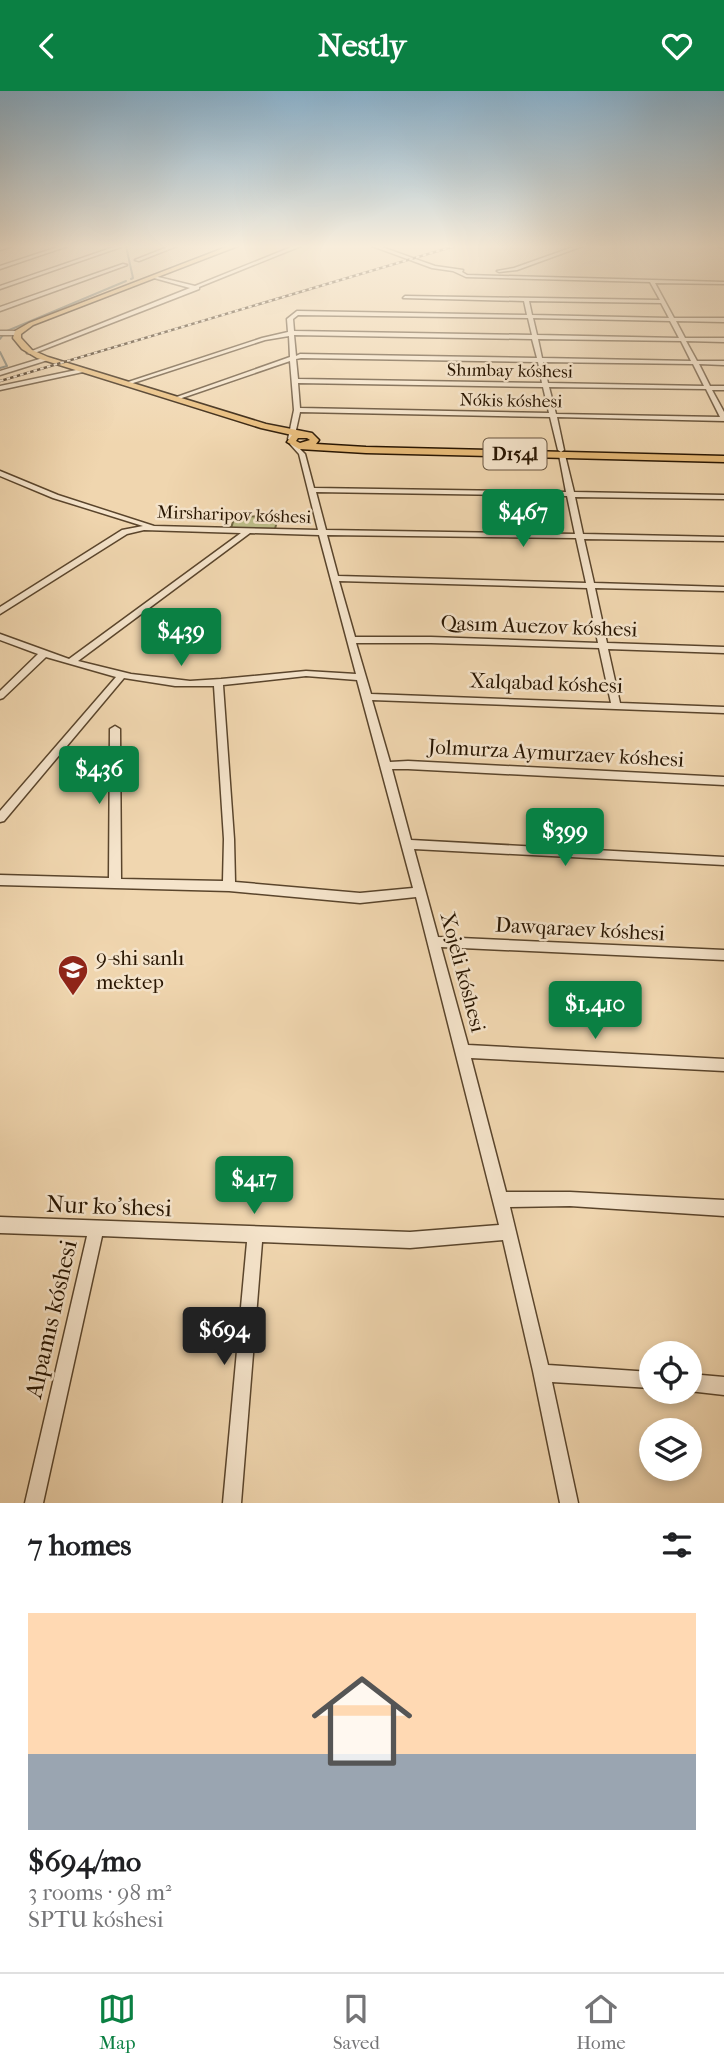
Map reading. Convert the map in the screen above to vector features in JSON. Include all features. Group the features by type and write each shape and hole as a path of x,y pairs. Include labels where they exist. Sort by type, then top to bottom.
{"main road":[{"path":"30,353 20,346 18,333 31,324 63,312"},
{"name":"D154l","path":"30,353 264,426 292,439 304,450 562,452"},
{"path":"304,450 315,442 308,436"},
{"name":"D154l","path":"292,439 308,436 356,445 724,457"}],"street":[{"path":"30,353 136,312"},
{"path":"529,312 572,493 616,705"},
{"path":"667,312 724,419"},
{"path":"292,439 297,410 290,319 297,313 724,320"},
{"path":"0,333 18,333"},
{"path":"125,384 264,339 293,333 724,340"},
{"path":"174,399 294,357 724,363"},
{"path":"0,373 46,359"},
{"path":"0,388 81,371"},
{"name":"Shımbay kóshesi","path":"296,381 724,388"},
{"name":"Nókis kóshesi","path":"297,410 724,419"},
{"name":"Xojeli kóshesi","path":"304,450 311,489 464,1051 543,1373 569,1503"},
{"path":"0,473 36,492 78,502 156,529"},
{"path":"311,489 724,497"},
{"name":"Mirsharipov kóshesi","path":"0,611 125,532 156,529 724,539"},
{"path":"72,661 247,532"},
{"path":"335,578 724,589"},
{"path":"0,637 72,661 122,674 176,683 218,683 301,673 362,677"},
{"name":"Qasım Auezov kóshesi","path":"352,640 724,649"},
{"path":"0,696 45,653"},
{"path":"0,818 122,674"},
{"path":"218,683 229,839 229,886"},
{"name":"Xalqabad kóshesi","path":"368,697 724,711"},
{"path":"115,729 115,884"},
{"name":"Jolmurza Aymurzaev kóshesi","path":"387,766 724,781"},
{"path":"408,845 724,860"},
{"path":"0,880 229,886 360,898 421,892"},
{"name":"Dawqaraev kóshesi","path":"435,942 724,955"},
{"path":"464,1051 724,1065"},
{"path":"501,1200 570,1199 724,1208"},
{"name":"Nur ko'shesi","path":"0,1225 410,1240 509,1232"},
{"name":"Alpamıs kóshesi","path":"34,1503 96,1229"},
{"path":"232,1503 255,1234"},
{"path":"543,1373 639,1379"},
{"path":"702,1384 724,1386"}],"green space":[{"path":"235,516 278,517 275,529 231,528"}],"waterway":[{"path":"7,331 52,312"},
{"path":"0,339 3,335"},
{"path":"0,352 7,366 0,368"}],"railway":[{"path":"0,381 233,312"}],"place":[{"name":"9-shi sanlı mektep","path":"73,997"}]}
